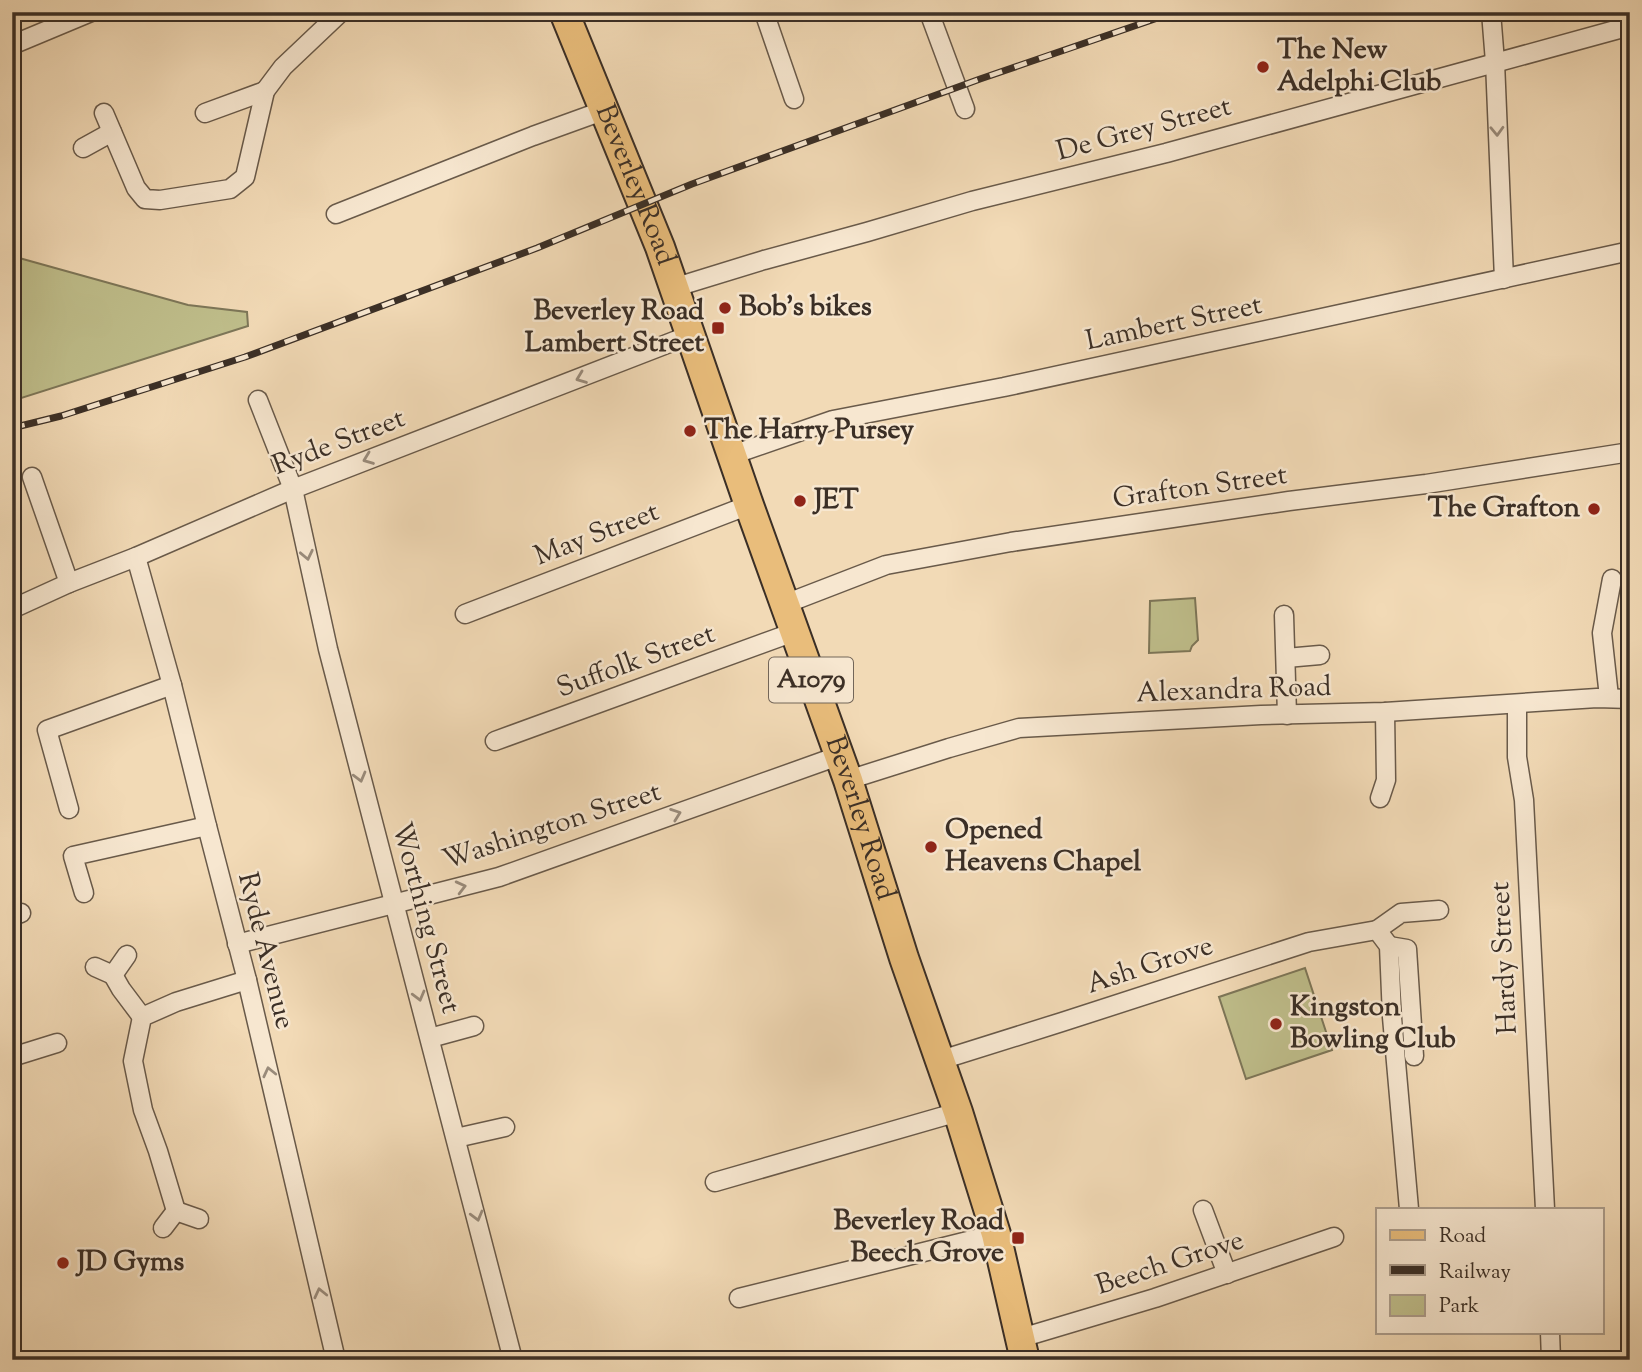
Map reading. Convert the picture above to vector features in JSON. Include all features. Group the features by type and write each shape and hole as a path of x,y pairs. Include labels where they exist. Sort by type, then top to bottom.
{"main road":[{"name":"Beverley Road","path":"564,12 660,247 843,768 996,1234 1023,1349"}],"street":[{"path":"12,45 91,12"},
{"path":"104,113 136,188 145,199 160,200 230,189 245,177 265,91 283,67 341,12"},
{"path":"764,12 794,99"},
{"path":"929,12 965,109"},
{"path":"1491,12 1504,279"},
{"name":"De Grey Street","path":"673,288 972,201 1166,153 1630,26"},
{"path":"205,113 265,91"},
{"path":"336,214 508,145 605,110"},
{"path":"83,148 111,132"},
{"name":"Lambert Street","path":"732,455 833,420 1004,387 1630,251"},
{"name":"Ryde Street","path":"12,609 293,489 690,335"},
{"name":"Worthing Street","path":"258,400 293,489 327,649 513,1360"},
{"name":"Grafton Street","path":"785,604 887,565 1011,542 1426,484 1630,452"},
{"path":"32,477 69,583"},
{"name":"May Street","path":"465,614 749,505"},
{"name":"Ryde Avenue","path":"136,556 172,685 247,980 336,1360"},
{"path":"1609,697 1602,633 1612,579"},
{"path":"1284,615 1287,715"},
{"name":"Suffolk Street","path":"495,741 794,632"},
{"path":"1286,658 1320,655"},
{"path":"69,809 47,730 172,685"},
{"name":"Alexandra Road","path":"843,768 949,748 1019,728 1261,715 1384,712 1609,697 1630,699"},
{"name":"Hardy Street","path":"1517,704 1517,757 1524,800 1545,1208"},
{"path":"1380,798 1386,780 1384,712"},
{"name":"Washington Street","path":"237,944 499,877 843,768"},
{"path":"84,892 73,856 206,827"},
{"name":"Ash Grove","path":"941,1060 1309,942 1377,930 1401,913 1439,909"},
{"path":"1377,930 1389,946 1392,1017 1409,1208"},
{"path":"1389,946 1407,949 1414,1056"},
{"path":"114,975 127,955"},
{"path":"95,967 114,975 142,1017 133,1061 143,1110 176,1211"},
{"path":"142,1017 176,1002 247,980"},
{"path":"430,1038 474,1026"},
{"path":"12,1057 57,1043"},
{"path":"715,1182 958,1112"},
{"path":"456,1138 505,1127"},
{"path":"1203,1210 1227,1274"},
{"path":"176,1211 199,1219"},
{"path":"163,1228 176,1211"},
{"path":"739,1298 996,1234"},
{"name":"Beech Grove","path":"1023,1349 1334,1237"},
{"path":"1550,1334 1551,1360"}],"green space":[{"path":"12,256 188,305 247,312 248,326 12,401"},
{"path":"1195,598 1198,640 1190,651 1149,653 1150,601"},
{"name":"Kingston Bowling Club","path":"1305,968 1332,1050 1246,1079 1219,997"}],"railway":[{"path":"12,428 61,416 245,357 537,248 692,184 980,79 1175,12"}],"place":[{"name":"The New Adelphi Club","path":"1263,67"},
{"name":"Bob's bikes","path":"725,308"},
{"name":"Beverley Road Lambert Street","path":"718,328"},
{"name":"The Harry Pursey","path":"690,431"},
{"name":"JET","path":"800,501"},
{"name":"The Grafton","path":"1594,509"},
{"name":"Opened Heavens Chapel","path":"931,847"},
{"name":"Kingston Bowling Club","path":"1276,1024"},
{"name":"Beverley Road Beech Grove","path":"1018,1238"},
{"name":"JD Gyms","path":"63,1263"}]}
